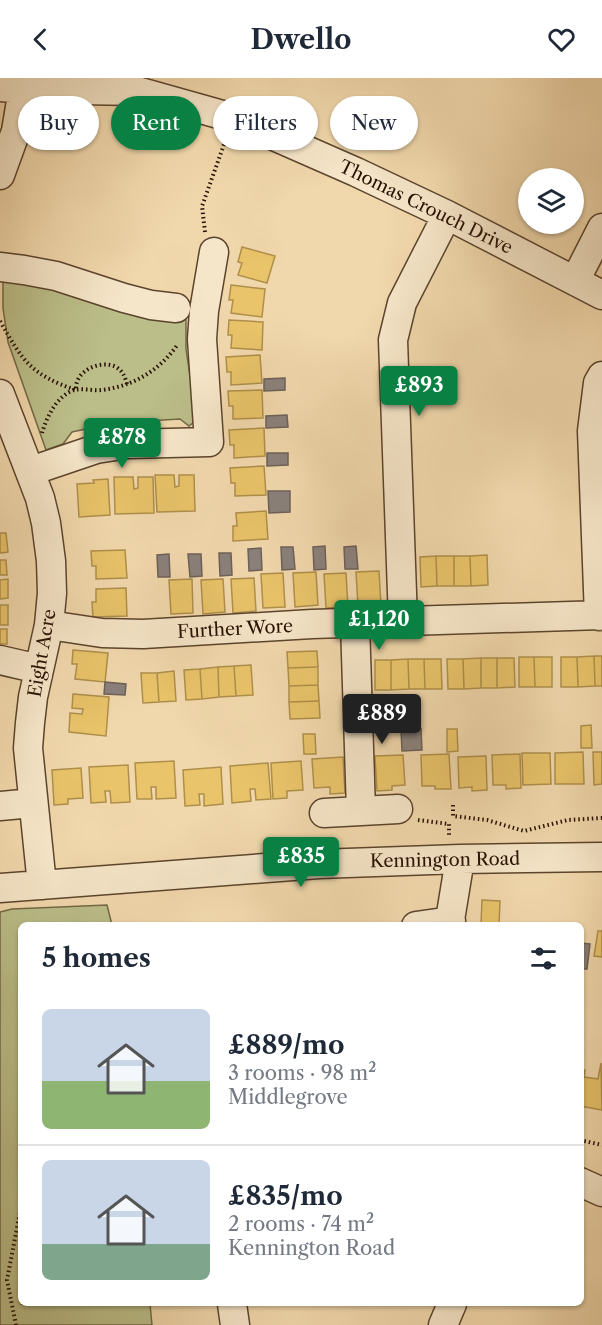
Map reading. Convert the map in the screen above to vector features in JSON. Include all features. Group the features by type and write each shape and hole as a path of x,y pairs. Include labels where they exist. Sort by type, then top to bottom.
{"street":[{"name":"Thomas Crouch Drive","path":"11,88 137,91 213,112"},
{"path":"0,175 16,131 11,88"},
{"name":"Thomas Crouch Drive","path":"306,150 447,215 602,295"},
{"path":"404,621 393,340 402,303 447,215"},
{"path":"575,281 602,228"},
{"path":"31,471 96,449 128,444 209,442 202,339 209,245"},
{"path":"0,267 56,276 124,298 176,308"},
{"path":"601,615 592,431 598,383 602,376"},
{"name":"Eight Acre","path":"0,394 40,498 51,561 52,593 49,625 31,715 28,748 42,885"},
{"name":"Further Wore","path":"49,625 102,633 143,634 312,624 601,615"},
{"path":"355,623 361,811"},
{"path":"0,660 39,669"},
{"path":"0,807 33,803"},
{"path":"324,813 398,809"},
{"path":"450,922 454,848"},
{"name":"Kennington Road","path":"0,888 319,864 454,848 602,858"},
{"path":"584,1184 602,1192"},
{"path":"232,1306 235,1325"},
{"path":"443,1325 451,1306"}],"path":[{"path":"209,245 202,206 222,150"},
{"path":"0,321 25,362 45,377 76,390 100,390 137,381 162,364 182,337"},
{"path":"76,390 75,383 82,373 99,366 117,367 124,374 127,384"},
{"path":"31,471 45,421 60,400 76,390"},
{"path":"453,805 453,816 449,824 454,848"},
{"path":"398,809 410,820 449,824"},
{"path":"453,816 487,820 524,831 568,820 602,818"},
{"path":"584,1141 602,1145"},
{"path":"16,1325 7,1280 18,1223"},
{"path":"0,1285 7,1280"}],"green space":[{"path":"3,279 56,288 146,311 186,318 186,349 196,416 194,422 189,426 180,419 113,423 72,432 63,444 46,450 8,342 3,308"},
{"path":"107,905 111,922 18,922 18,1306 150,1306 152,1325 0,1325 0,912 12,909"}],"building: Homes":[{"path":"242,247 275,256 267,283 238,275 242,263 238,262"},
{"path":"231,285 265,289 262,317 231,313 233,300 229,300"},
{"path":"229,320 263,322 262,350 231,348 232,335 228,335"},
{"path":"260,355 262,383 231,385 231,372 227,372 226,357"},
{"path":"262,390 263,418 233,419 233,406 229,406 228,391"},
{"path":"264,428 265,456 234,458 234,445 230,445 229,430"},
{"path":"264,466 266,495 235,496 235,483 231,483 230,468"},
{"path":"155,475 174,475 175,487 179,486 179,475 194,475 195,511 157,512"},
{"path":"114,477 133,477 134,489 138,488 138,477 153,477 154,513 115,514"},
{"path":"108,479 110,515 79,517 77,484"},
{"path":"266,511 268,539 233,541 233,526 237,526 236,513"},
{"path":"0,533 6,533 8,552 0,553"},
{"path":"125,550 127,578 96,579 96,566 92,566 91,551"},
{"path":"487,555 488,585 471,586 470,556"},
{"path":"436,556 437,586 421,587 420,557"},
{"path":"436,556 454,556 454,586 437,586"},
{"path":"454,556 470,556 471,586 454,586"},
{"path":"0,560 6,560 7,575 0,575"},
{"path":"379,571 381,605 358,606 356,572"},
{"path":"316,572 318,605 295,607 293,573"},
{"path":"283,573 285,607 263,608 261,574"},
{"path":"346,573 348,607 326,608 324,574"},
{"path":"254,578 256,611 233,613 231,579"},
{"path":"8,579 8,598 0,599 0,580"},
{"path":"192,579 193,613 171,614 169,580"},
{"path":"223,579 225,612 203,614 201,580"},
{"path":"126,588 127,616 93,617 92,602 96,602 96,589"},
{"path":"0,605 8,605 8,625 0,625"},
{"path":"0,629 7,629 7,644 0,644"},
{"path":"73,650 108,653 105,682 75,679 77,664 72,664"},
{"path":"317,651 318,667 288,668 287,652"},
{"path":"594,656 602,656 602,686 595,686"},
{"path":"594,656 595,686 578,687 577,657"},
{"path":"519,657 534,657 535,687 519,687"},
{"path":"534,657 552,657 552,687 535,687"},
{"path":"561,657 577,657 578,687 561,687"},
{"path":"481,658 497,658 497,688 481,688"},
{"path":"481,658 481,688 464,689 463,659"},
{"path":"497,658 514,658 515,687 497,688"},
{"path":"408,659 424,659 425,689 409,689"},
{"path":"408,659 409,689 391,690 391,660"},
{"path":"424,659 441,659 442,689 425,689"},
{"path":"447,659 463,659 464,689 448,689"},
{"path":"375,660 391,660 391,690 375,690"},
{"path":"251,665 253,695 236,696 234,666"},
{"path":"234,666 236,696 219,697 218,667"},
{"path":"218,667 219,697 202,699 200,669"},
{"path":"318,667 318,685 289,686 288,668"},
{"path":"200,669 202,699 186,700 184,670"},
{"path":"174,671 176,701 159,702 157,673"},
{"path":"141,673 157,673 159,702 143,703"},
{"path":"318,685 319,701 289,702 289,686"},
{"path":"73,694 109,697 106,736 69,732 70,713 82,714 83,709 72,708"},
{"path":"319,701 320,718 290,719 289,702"},
{"path":"591,725 592,748 581,748 581,726"},
{"path":"447,729 457,729 458,751 447,752"},
{"path":"303,734 315,734 316,754 304,754"},
{"path":"583,752 584,784 555,784 555,753"},
{"path":"593,752 602,752 602,784 594,785"},
{"path":"522,753 550,753 551,784 523,785"},
{"path":"449,754 451,789 422,786 421,755"},
{"path":"520,754 521,788 506,789 506,785 493,785 492,755"},
{"path":"403,755 405,785 392,786 392,790 377,791 375,756"},
{"path":"486,756 487,790 472,791 472,787 459,788 458,757"},
{"path":"343,757 345,793 330,794 330,787 314,788 312,759"},
{"path":"174,761 176,798 156,799 156,787 151,787 152,799 137,799 135,763"},
{"path":"301,761 303,790 287,791 287,798 273,799 271,763"},
{"path":"268,763 271,799 256,800 255,789 250,789 251,801 232,803 230,766"},
{"path":"128,765 130,802 111,803 110,791 105,791 106,802 91,803 89,767"},
{"path":"221,767 223,804 204,806 204,794 199,794 200,805 185,806 183,770"},
{"path":"81,768 83,798 68,799 68,804 54,805 52,770"},
{"path":"482,900 500,901 499,922 481,922"},
{"path":"598,931 602,931 602,957 594,956"},
{"path":"601,1063 602,1110 584,1107 584,1077 598,1079"}],"building: Industry":[{"path":"285,378 285,390 264,391 264,379"},
{"path":"287,415 288,427 266,428 266,416"},
{"path":"267,453 288,453 288,465 267,466"},
{"path":"268,491 290,491 290,512 269,513"},
{"path":"325,546 326,569 314,570 313,547"},
{"path":"356,546 358,569 345,569 344,547"},
{"path":"281,547 293,547 295,569 282,570"},
{"path":"261,548 262,570 249,571 248,549"},
{"path":"219,553 231,553 232,575 220,576"},
{"path":"169,554 170,577 158,577 157,555"},
{"path":"188,554 201,554 202,576 190,577"},
{"path":"105,682 126,684 125,695 104,694"},
{"path":"401,729 421,729 422,750 402,751"},
{"path":"584,943 590,944 587,969 584,969"}]}
